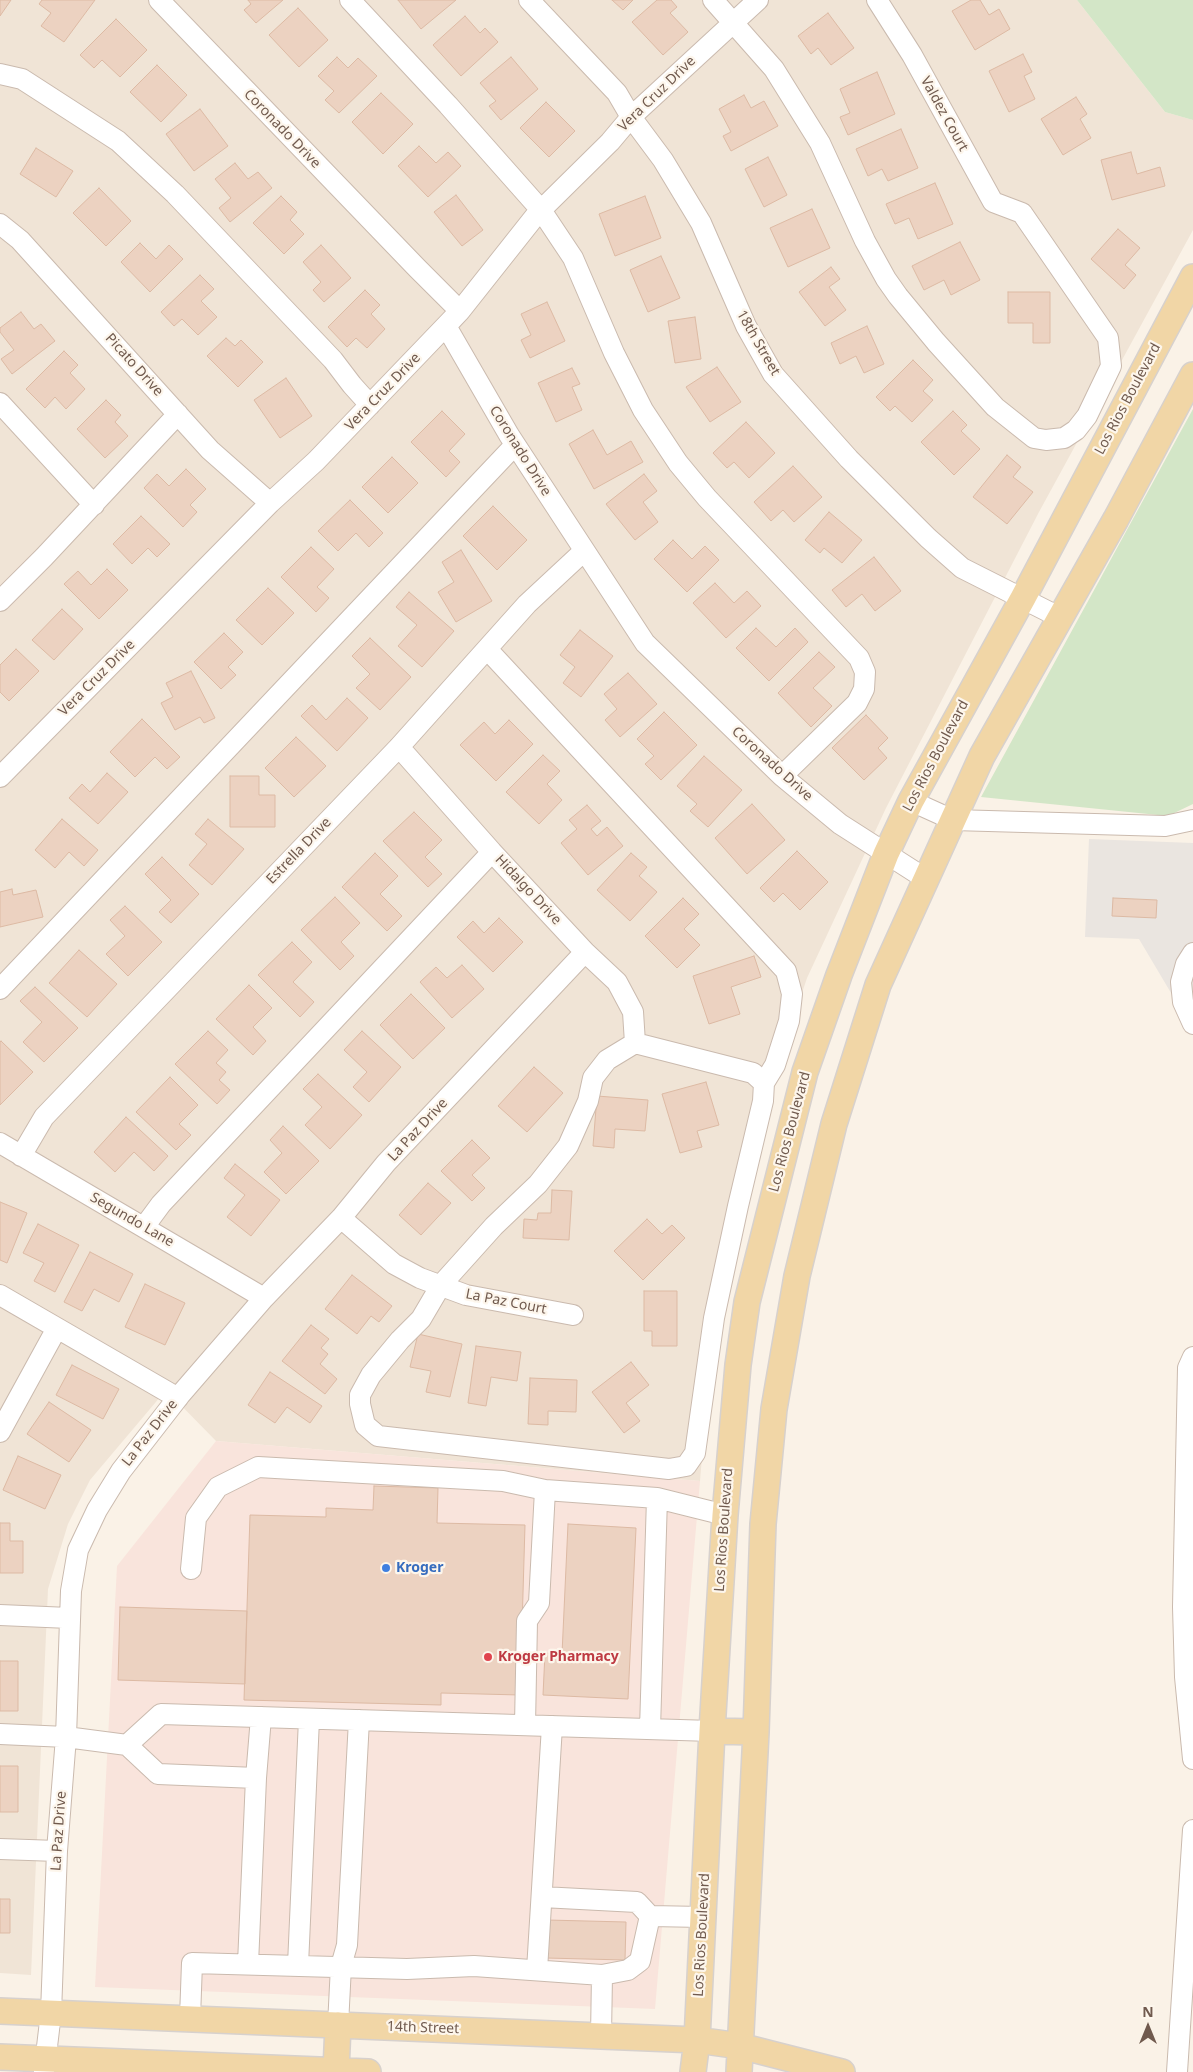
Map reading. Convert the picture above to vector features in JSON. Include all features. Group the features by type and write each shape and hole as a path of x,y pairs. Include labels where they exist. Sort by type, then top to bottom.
{"main road":[{"name":"Los Rios Boulevard","path":"693,2072 697,2040 725,1515 738,1365 747,1302 805,1072 839,975 886,854 911,801 1023,598 1193,277"},
{"path":"739,2072 756,1732 763,1524 774,1409 797,1276 834,1124 878,985 982,756 1061,618 1193,375"},
{"path":"725,1515 763,1524"},
{"path":"712,1731 756,1732"},
{"name":"14th Street","path":"0,2011 697,2040 740,2046 842,2072"},
{"path":"336,2071 338,2024"},
{"path":"0,2057 45,2066 368,2072"}],"street":[{"name":"Coronado Drive","path":"159,0 460,311 446,326 515,445 645,643 782,776 840,824 926,879"},
{"path":"350,0 448,105 541,210 573,258 614,353 643,410 678,463 707,498 859,658 865,672 864,689 857,703 782,776"},
{"name":"18th Street","path":"529,0 617,93 631,117 663,160 701,223 746,326 773,374 849,459 928,538 962,568 1061,618"},
{"path":"714,0 734,23"},
{"name":"Vera Cruz Drive","path":"0,777 270,503 316,461 460,311 541,210 610,142 631,117 758,0"},
{"name":"Valdez Court","path":"734,23 774,69 820,143 865,241 886,279 898,296 936,342 995,407 1034,438 1046,440 1064,438 1076,430 1090,410 1111,366 1108,338 1022,213 993,202 912,55 877,0"},
{"path":"0,74 22,79 118,141 176,194 333,360 352,386 370,405"},
{"name":"Picato Drive","path":"0,224 20,240 210,450 270,503"},
{"path":"0,403 94,505"},
{"path":"0,601 94,505 178,414"},
{"path":"0,989 515,445"},
{"name":"Estrella Drive","path":"21,1156 44,1117 399,747 527,604 584,550"},
{"path":"487,649 786,971 792,994 789,1021 776,1065 764,1083 763,1101 714,1318 695,1453 686,1466 669,1468 378,1436 365,1425 360,1395 371,1375 400,1340 421,1319 441,1286 494,1226 538,1184 568,1146 588,1101 593,1078 607,1060 635,1042 753,1073 764,1083"},
{"name":"Hidalgo Drive","path":"399,747 492,852 585,952 617,982 633,1012 635,1042"},
{"path":"911,801 953,820 1165,826 1193,820"},
{"path":"144,1227 161,1204 492,852"},
{"name":"La Paz Drive","path":"45,2066 51,2013 57,1851 66,1737 71,1591 78,1550 97,1510 121,1471 178,1398 264,1298 341,1218 386,1163 585,952"},
{"path":"1193,953 1186,964 1181,982 1183,1002 1193,1024"},
{"name":"Segundo Lane","path":"0,1143 264,1298"},
{"name":"La Paz Court","path":"341,1218 394,1264 420,1278 466,1295 573,1314"},
{"path":"0,1295 178,1398"},
{"path":"0,1432 57,1328"},
{"path":"1193,1357 1188,1368 1182,1607 1185,1677 1193,1759"},
{"path":"191,1569 196,1518 218,1488 258,1467 503,1480 545,1490 658,1498 725,1515"},
{"path":"524,1725 527,1621 539,1603 545,1490"},
{"path":"650,1730 658,1498"},
{"path":"0,1615 69,1618"},
{"path":"126,1745 160,1714 712,1731"},
{"path":"248,1964 260,1718"},
{"path":"298,1965 309,1719"},
{"path":"338,2024 341,1966 348,1945 359,1720"},
{"path":"537,1970 552,1726"},
{"path":"0,1734 66,1737 126,1745 158,1774 256,1778"},
{"path":"1177,2072 1193,1830"},
{"path":"0,1849 57,1851"},
{"path":"542,1897 637,1902 650,1916 703,1917"},
{"path":"190,2018 192,1963 407,1969 474,1966 602,1975 628,1970 640,1961 650,1916"},
{"path":"601,2036 602,1975"}],"shaded area":[{"path":"0,0 1077,0 1165,112 1193,120 1193,230 1039,512 886,808 807,978 765,1104 710,1359 700,1481 216,1441 166,1390 90,1480 68,1524 48,1589 31,1975 0,1973"},
{"path":"1089,839 1193,843 1193,1030 1139,939 1085,937"},
{"path":"216,1441 700,1481 655,2009 95,1987 117,1566"}],"green space":[{"path":"1077,0 1193,0 1193,120 1165,112"},
{"path":"1193,409 1193,804 1168,816 981,797"}],"building":[{"path":"0,0 11,0 0,16"},
{"path":"42,0 95,0 64,42 41,26 51,13 39,4"},
{"path":"248,0 283,0 256,23 244,10 251,4"},
{"path":"398,0 456,0 421,29"},
{"path":"612,0 633,0 623,10"},
{"path":"657,0 671,0 677,7 670,13 688,32 663,55 632,22"},
{"path":"971,0 980,0 989,15 999,9 1010,29 975,50 952,11"},
{"path":"298,8 328,40 299,67 269,35"},
{"path":"828,13 854,48 831,65 818,48 811,54 798,36"},
{"path":"465,16 480,33 485,28 498,42 461,76 433,45"},
{"path":"116,19 147,50 120,77 102,60 94,68 80,55"},
{"path":"1023,54 1032,72 1024,76 1035,99 1009,112 989,71"},
{"path":"337,57 348,68 358,58 377,76 339,113 325,100 334,91 318,76"},
{"path":"511,57 538,89 501,120 489,106 496,101 480,83"},
{"path":"157,65 187,95 161,122 130,92"},
{"path":"877,72 895,114 848,135 840,117 850,113 840,89"},
{"path":"381,93 413,124 383,154 352,122"},
{"path":"744,95 751,108 764,101 778,126 731,151 723,136 731,132 719,109"},
{"path":"1076,97 1087,114 1080,119 1091,138 1063,155 1041,119"},
{"path":"546,102 575,131 549,157 520,128"},
{"path":"200,109 228,146 194,171 166,134"},
{"path":"901,129 918,168 888,181 882,169 868,176 856,149"},
{"path":"419,146 436,163 448,152 461,166 428,197 398,166"},
{"path":"36,148 73,171 56,197 20,174"},
{"path":"1131,152 1137,174 1160,167 1165,186 1112,200 1101,160"},
{"path":"768,157 787,195 764,207 745,169"},
{"path":"235,163 248,179 258,172 272,188 230,222 219,208 231,198 215,179"},
{"path":"935,183 953,224 918,239 909,218 895,224 886,204"},
{"path":"99,188 131,221 106,246 73,213"},
{"path":"456,195 483,230 462,246 434,212"},
{"path":"281,196 297,212 290,220 304,234 284,254 253,223"},
{"path":"645,196 661,238 615,256 599,214"},
{"path":"812,209 830,248 788,267 770,228"},
{"path":"1118,229 1140,248 1125,265 1136,275 1124,289 1091,259"},
{"path":"960,242 980,280 951,295 944,280 924,290 912,266"},
{"path":"140,243 156,259 169,245 183,259 150,292 121,262"},
{"path":"321,245 351,278 324,302 313,290 321,282 303,262"},
{"path":"661,256 680,298 648,312 630,270"},
{"path":"831,267 840,279 829,287 846,310 825,326 799,292"},
{"path":"200,275 214,289 201,301 217,317 198,335 182,319 174,326 161,312"},
{"path":"365,290 380,305 371,314 385,329 367,348 356,338 347,347 328,327"},
{"path":"1008,292 1050,292 1050,343 1033,343 1033,323 1008,323"},
{"path":"547,302 565,341 530,358 521,340 531,335 521,314"},
{"path":"21,312 34,329 41,324 55,341 12,374 1,359 14,350 0,332 0,328"},
{"path":"695,317 701,359 675,363 668,321"},
{"path":"867,326 884,364 864,373 856,356 840,364 831,343"},
{"path":"226,338 235,346 241,340 263,362 238,387 207,356"},
{"path":"64,351 78,365 70,373 85,389 66,409 55,397 45,408 26,389"},
{"path":"913,360 933,380 923,391 933,400 912,422 895,406 890,411 876,397"},
{"path":"717,367 741,402 710,422 686,387"},
{"path":"572,368 580,384 572,387 582,410 556,422 538,383"},
{"path":"286,378 312,416 280,438 254,400"},
{"path":"106,400 121,415 115,422 128,436 105,458 77,429"},
{"path":"442,411 465,434 449,451 460,462 446,477 411,442"},
{"path":"953,411 967,425 961,431 980,449 954,475 921,442"},
{"path":"746,422 775,453 749,478 734,462 727,468 713,453"},
{"path":"593,430 607,455 631,441 643,462 594,489 569,444"},
{"path":"1007,455 1021,467 1013,477 1033,492 1007,524 973,497"},
{"path":"392,457 418,483 388,513 362,487"},
{"path":"793,466 822,497 794,522 783,510 771,521 754,502"},
{"path":"186,469 206,489 190,505 197,512 183,527 144,488 157,474 169,486"},
{"path":"644,474 657,491 643,502 658,522 635,540 606,504"},
{"path":"350,500 383,533 369,547 356,533 338,551 318,531"},
{"path":"493,506 527,540 497,570 463,536"},
{"path":"829,512 862,540 842,563 824,548 820,553 805,540"},
{"path":"141,516 170,544 157,557 148,548 132,564 113,544"},
{"path":"673,540 692,559 705,546 719,560 687,592 654,559"},
{"path":"311,547 334,569 317,587 329,598 316,612 281,577"},
{"path":"461,550 492,601 456,622 438,592 454,582 442,562"},
{"path":"874,557 901,591 875,611 862,594 846,607 832,590"},
{"path":"107,569 128,590 99,619 64,584 78,571 91,585"},
{"path":"715,583 734,603 747,591 761,606 726,638 693,603"},
{"path":"268,588 294,613 262,645 236,620"},
{"path":"409,592 454,631 422,667 398,646 417,625 396,607"},
{"path":"62,609 83,629 54,660 32,640"},
{"path":"756,628 776,647 795,628 808,642 769,681 736,648"},
{"path":"580,630 613,656 581,697 563,683 575,667 560,655"},
{"path":"224,633 243,652 228,667 236,675 221,689 194,662"},
{"path":"370,638 411,677 380,710 356,688 370,674 352,656"},
{"path":"16,649 39,671 9,701 0,692 0,665"},
{"path":"819,652 835,667 813,688 832,706 811,727 778,693"},
{"path":"191,671 215,718 204,723 200,717 175,730 161,703 173,697 166,683"},
{"path":"628,673 657,704 620,737 605,720 617,709 604,694"},
{"path":"347,698 368,718 337,751 301,716 312,705 326,720"},
{"path":"664,712 697,745 661,780 645,764 654,756 637,739"},
{"path":"866,715 888,738 878,748 887,758 864,780 832,748"},
{"path":"142,719 180,757 167,769 155,757 135,777 110,752"},
{"path":"509,720 533,744 496,781 460,745 484,722 495,734"},
{"path":"296,737 326,766 294,797 265,768"},
{"path":"543,755 560,771 547,784 562,800 539,824 506,792"},
{"path":"704,756 742,790 708,827 690,811 697,804 677,786"},
{"path":"107,773 128,792 98,824 69,798 82,784 90,792"},
{"path":"230,776 259,776 259,795 275,795 275,827 230,827"},
{"path":"752,804 785,840 747,874 715,838"},
{"path":"587,805 601,821 591,829 597,836 607,827 623,846 588,875 561,843 577,829 569,820"},
{"path":"414,812 442,840 425,857 442,874 428,887 383,841"},
{"path":"62,819 98,850 84,866 69,852 55,868 35,850"},
{"path":"208,819 244,849 212,885 189,865 207,844 195,834"},
{"path":"797,851 828,882 800,910 783,893 774,902 760,888"},
{"path":"375,853 398,876 380,894 402,916 387,931 342,887"},
{"path":"631,853 647,867 639,876 657,892 630,921 597,890"},
{"path":"162,857 199,894 171,923 159,912 171,900 145,874"},
{"path":"12,889 13,895 36,890 43,917 0,927 0,892"},
{"path":"335,897 360,923 341,942 354,956 340,970 301,930"},
{"path":"683,898 699,914 684,929 700,945 677,968 645,936"},
{"path":"1113,898 1157,900 1156,918 1112,916"},
{"path":"125,906 162,942 128,976 106,954 125,936 110,920"},
{"path":"499,918 523,942 493,972 457,937 473,921 484,933"},
{"path":"292,942 312,962 293,982 314,1002 300,1017 258,975"},
{"path":"79,950 117,984 87,1017 49,983"},
{"path":"754,956 761,977 731,987 740,1014 709,1024 693,976"},
{"path":"462,965 484,989 452,1018 420,982 436,967 447,978"},
{"path":"249,985 272,1008 253,1027 266,1041 253,1055 216,1019"},
{"path":"35,987 78,1028 44,1062 23,1042 42,1022 20,1001"},
{"path":"411,994 445,1028 413,1059 380,1025"},
{"path":"208,1031 228,1050 216,1063 226,1072 219,1080 230,1090 217,1104 175,1064"},
{"path":"362,1031 401,1067 369,1102 353,1087 367,1072 344,1050"},
{"path":"0,1042 33,1072 0,1105"},
{"path":"534,1067 563,1093 527,1132 498,1106"},
{"path":"318,1074 362,1115 330,1149 305,1125 322,1107 303,1089"},
{"path":"170,1077 198,1105 179,1124 191,1135 176,1150 136,1112"},
{"path":"706,1082 719,1125 697,1131 702,1147 680,1153 662,1094"},
{"path":"597,1096 648,1100 645,1131 615,1129 614,1148 593,1146"},
{"path":"126,1117 168,1156 154,1171 134,1152 115,1172 94,1152"},
{"path":"283,1126 319,1161 286,1194 264,1172 282,1153 270,1140"},
{"path":"472,1140 490,1158 472,1175 485,1188 472,1201 441,1171"},
{"path":"235,1164 280,1200 251,1236 227,1217 245,1195 224,1178"},
{"path":"428,1183 451,1203 421,1235 399,1215"},
{"path":"552,1190 572,1191 569,1240 523,1238 524,1219 537,1220 538,1213 551,1213"},
{"path":"0,1202 27,1213 7,1263 0,1260"},
{"path":"647,1219 662,1234 672,1225 685,1238 643,1280 614,1251"},
{"path":"38,1224 79,1245 55,1292 34,1281 44,1263 23,1253"},
{"path":"90,1252 133,1274 119,1302 94,1289 82,1311 64,1302"},
{"path":"352,1275 392,1306 379,1322 371,1316 357,1334 325,1309"},
{"path":"145,1284 185,1303 165,1345 125,1327"},
{"path":"644,1291 677,1291 677,1346 652,1346 652,1331 644,1331"},
{"path":"311,1325 329,1339 321,1348 328,1354 320,1364 337,1379 325,1394 282,1361"},
{"path":"418,1334 462,1344 450,1397 426,1392 431,1371 410,1367"},
{"path":"476,1346 521,1352 517,1381 491,1377 486,1406 468,1403"},
{"path":"631,1362 649,1385 626,1403 640,1421 624,1433 592,1392"},
{"path":"72,1365 119,1389 103,1419 56,1395"},
{"path":"270,1372 322,1406 310,1423 287,1407 275,1423 248,1405"},
{"path":"530,1378 577,1380 576,1412 548,1411 548,1425 528,1424"},
{"path":"49,1402 91,1430 69,1462 27,1434"},
{"path":"18,1456 61,1475 45,1509 3,1490"},
{"name":"Kroger","path":"374,1486 438,1488 437,1523 525,1525 520,1695 441,1693 441,1705 244,1700 250,1515 326,1517 326,1508 373,1510"},
{"path":"0,1523 10,1523 10,1541 23,1541 23,1573 0,1573"},
{"path":"568,1524 636,1528 628,1699 543,1695 545,1653 562,1654"},
{"path":"120,1607 247,1611 245,1684 118,1680"},
{"path":"0,1661 18,1661 18,1711 0,1711"},
{"path":"0,1766 18,1766 18,1812 0,1812"},
{"path":"0,1899 10,1899 10,1933 0,1933"},
{"path":"547,1920 626,1922 625,1960 546,1958"}],"place":[{"name":"Kroger","path":"386,1568"},
{"name":"Kroger Pharmacy","path":"488,1657"}]}
